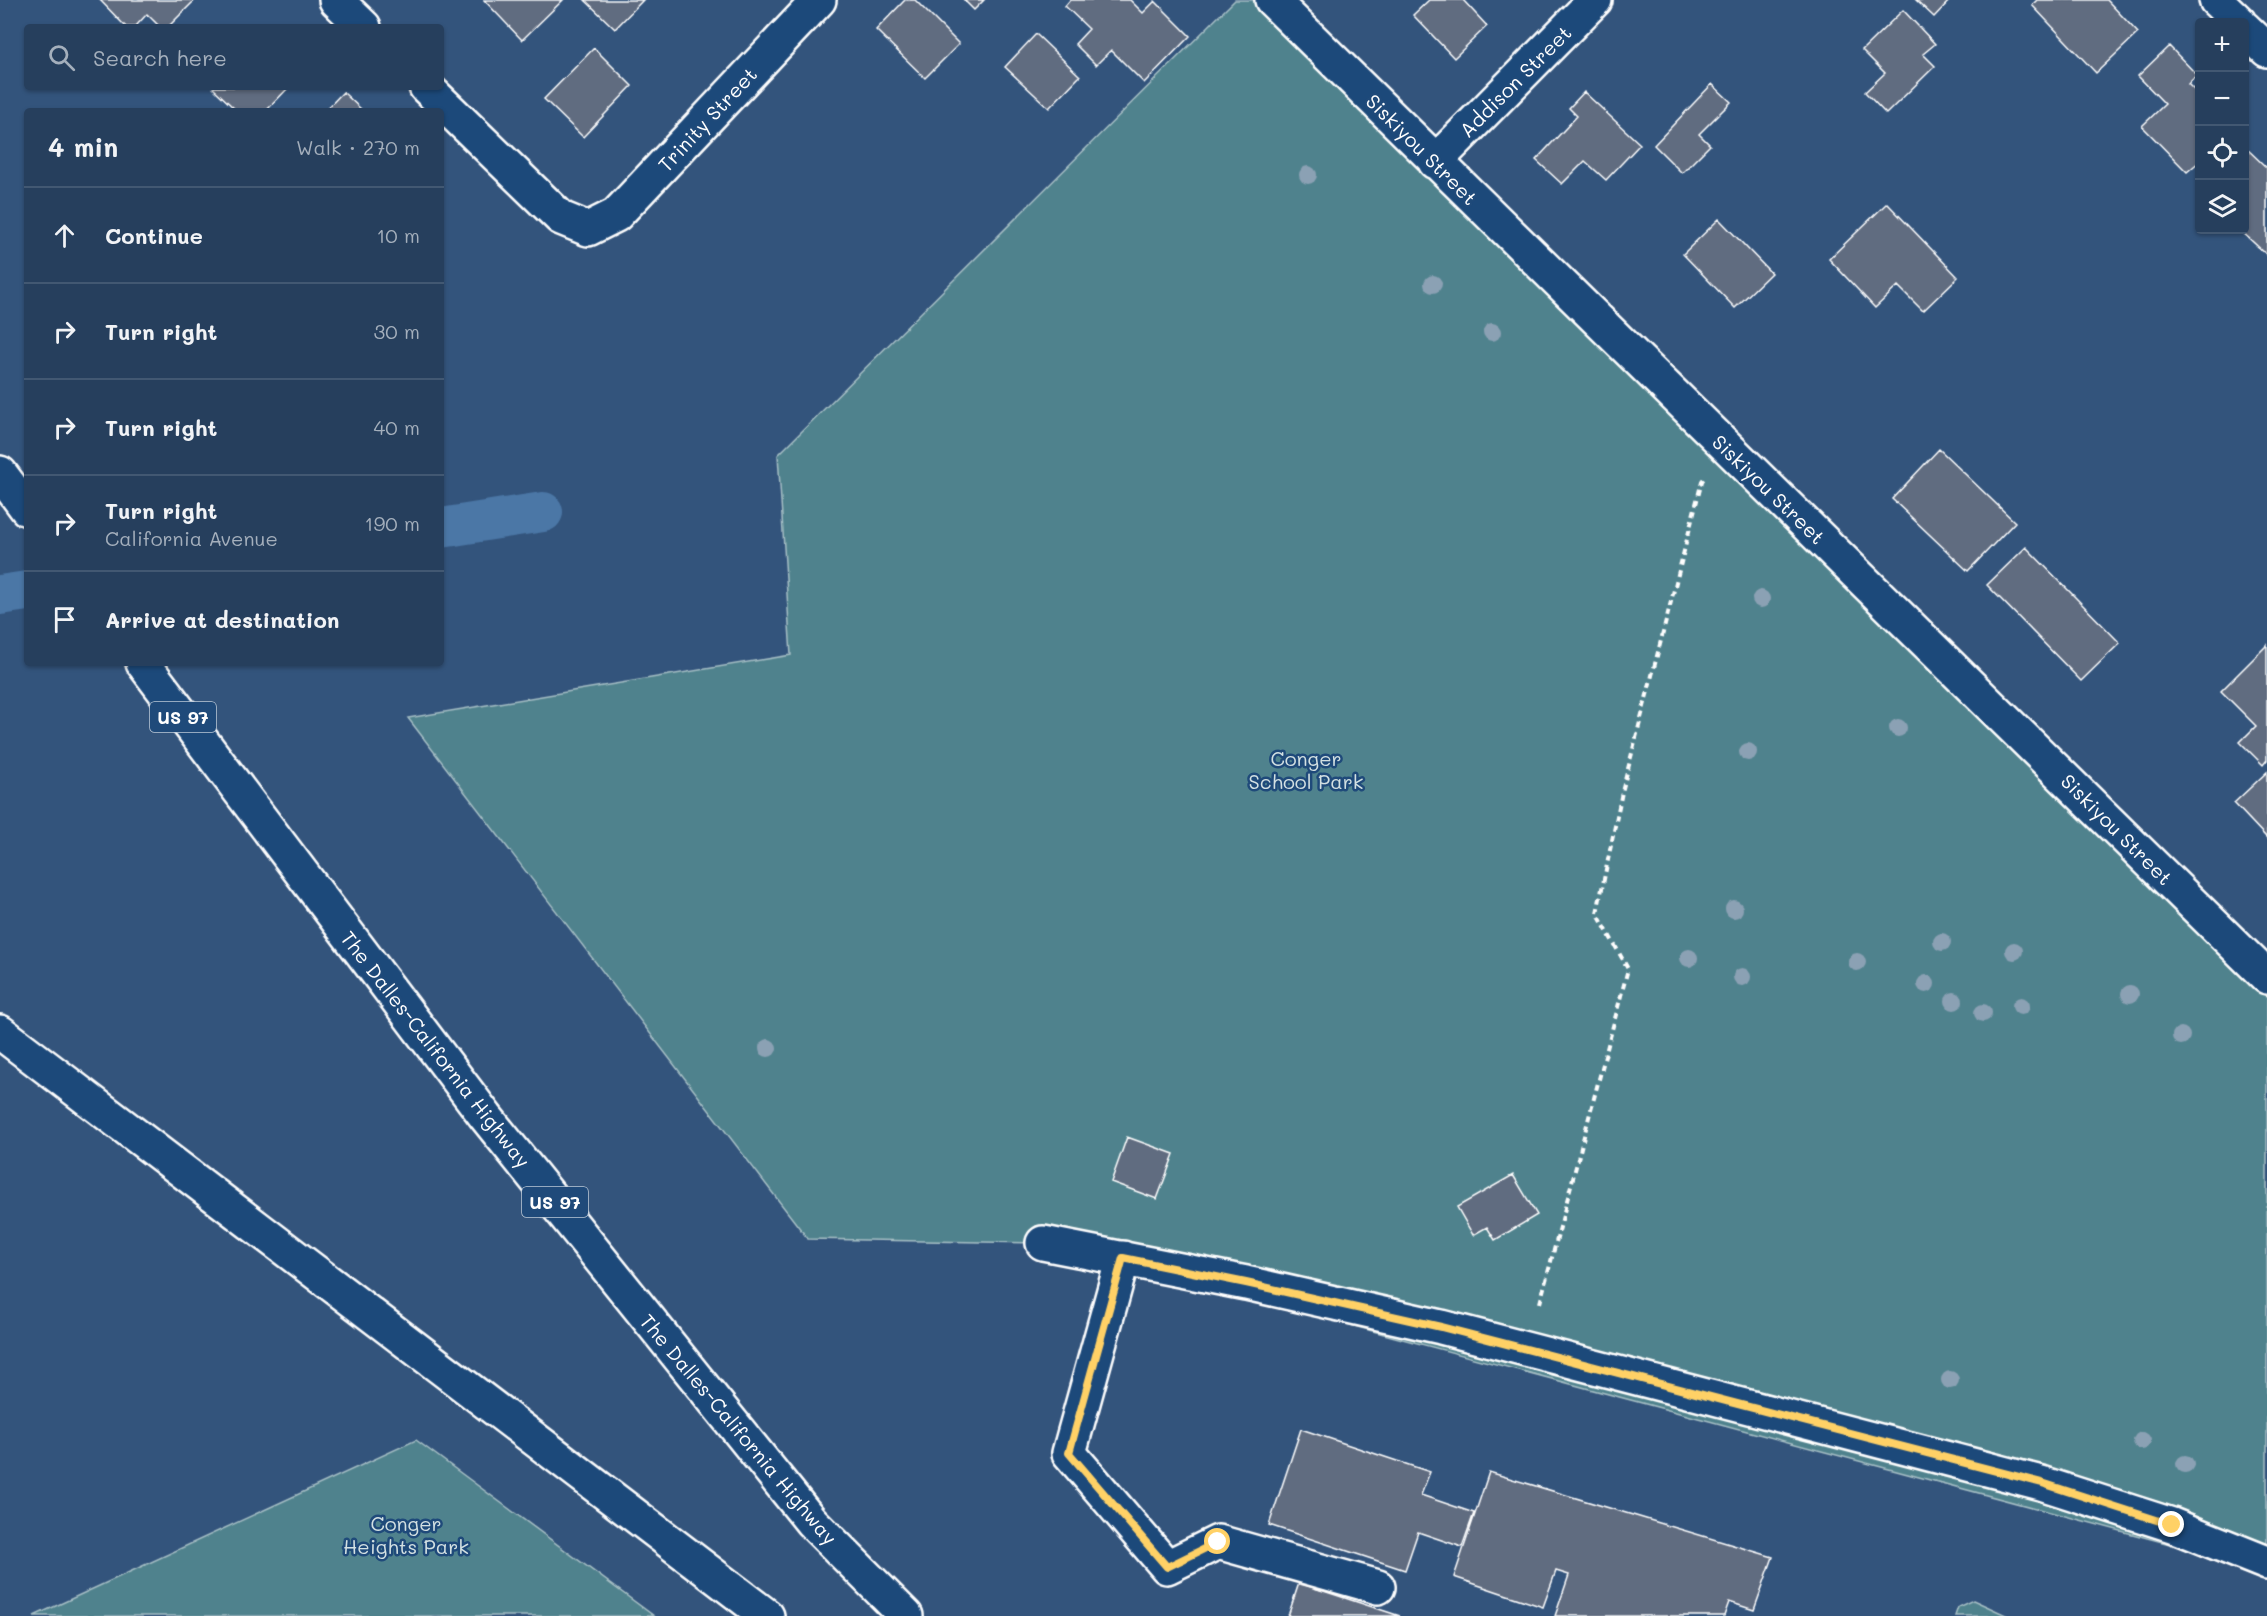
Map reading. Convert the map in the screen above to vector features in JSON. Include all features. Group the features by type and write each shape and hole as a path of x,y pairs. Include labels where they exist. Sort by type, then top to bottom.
{"main road":[{"path":"336,0 361,24"},
{"name":"Trinity Street","path":"429,90 561,218 588,229 616,215 819,0"},
{"name":"Siskiyou Street","path":"1272,0 2267,977"},
{"name":"Addison Street","path":"1436,162 1595,0"},
{"path":"2216,0 2235,18"},
{"path":"2249,33 2267,50"},
{"path":"0,473 24,505"},
{"name":"The Dalles-California Highway","path":"145,666 486,1117 803,1512 906,1616"},
{"path":"0,1032 767,1616"},
{"path":"1043,1243 1246,1283 1441,1327 2042,1483 2172,1525 2267,1563"},
{"path":"1123,1258 1069,1453 1167,1567 1218,1542 1378,1587"}],"path":[{"path":"1540,1303 1628,969 1597,913 1622,792 1702,481 1727,447"}],"green space":[{"name":"Conger School Park","path":"1235,0 1272,0 2267,978 2267,1570 1043,1243 808,1239 408,718 791,655 778,455"},
{"name":"Conger Heights Park","path":"416,1440 654,1616 34,1616"},
{"path":"1973,1600 2008,1616 1955,1616 1958,1607"}],"building":[{"path":"100,0 195,0 171,24 157,24 147,14 138,24 123,24"},
{"path":"484,0 563,0 522,40"},
{"path":"585,0 643,0 615,29"},
{"path":"905,0 915,0 959,44 925,78 876,30"},
{"path":"964,0 984,0 974,10"},
{"path":"1070,0 1130,0 1143,13 1155,1 1190,36 1144,83 1111,50 1096,65 1075,44 1089,29 1065,6"},
{"path":"1429,0 1463,0 1487,26 1454,58 1413,15"},
{"path":"1916,0 1950,0 1934,17"},
{"path":"2037,0 2107,0 2138,33 2096,73 2032,5"},
{"path":"1903,10 1935,44 1923,54 1935,66 1886,114 1865,92 1885,73 1862,50"},
{"path":"1036,34 1080,76 1049,108 1005,67"},
{"path":"2169,46 2195,73 2195,77 2188,84 2195,91 2195,165 2187,172 2142,126 2165,104 2138,76"},
{"path":"594,48 632,86 583,137 544,99"},
{"path":"1712,84 1731,102 1699,134 1710,145 1682,173 1654,145"},
{"path":"215,90 286,90 269,108 234,108"},
{"path":"343,92 360,108 328,108"},
{"path":"1584,92 1640,144 1606,180 1585,161 1562,184 1536,160 1577,116 1569,108"},
{"path":"2249,151 2267,168 2267,255 2244,234 2249,234"},
{"path":"1887,203 1958,277 1923,311 1898,286 1875,308 1829,259"},
{"path":"1719,219 1771,273 1735,308 1683,254"},
{"path":"1939,449 2015,522 1968,571 1892,499"},
{"path":"2026,547 2120,643 2081,681 1987,585"},
{"path":"2267,645 2267,760 2263,765 2240,742 2256,726 2221,691"},
{"path":"2267,772 2267,838 2234,803"},
{"path":"1127,1137 1174,1154 1157,1199 1111,1182"},
{"path":"1513,1175 1537,1215 1495,1240 1487,1227 1473,1235 1457,1207"},
{"path":"1301,1429 1430,1472 1421,1495 1474,1513 1462,1547 1418,1532 1405,1570 1269,1525"},
{"path":"1489,1472 1773,1557 1754,1610 1729,1602 1724,1616 1555,1616 1569,1575 1556,1571 1543,1607 1454,1577"},
{"path":"1299,1583 1400,1616 1288,1616"}],"waterway":[{"path":"444,528 543,512"},
{"path":"0,595 24,591"}],"route":[{"path":"1218,1542 1167,1567 1069,1453 1123,1258 1441,1327 2042,1483 2172,1525"}]}
